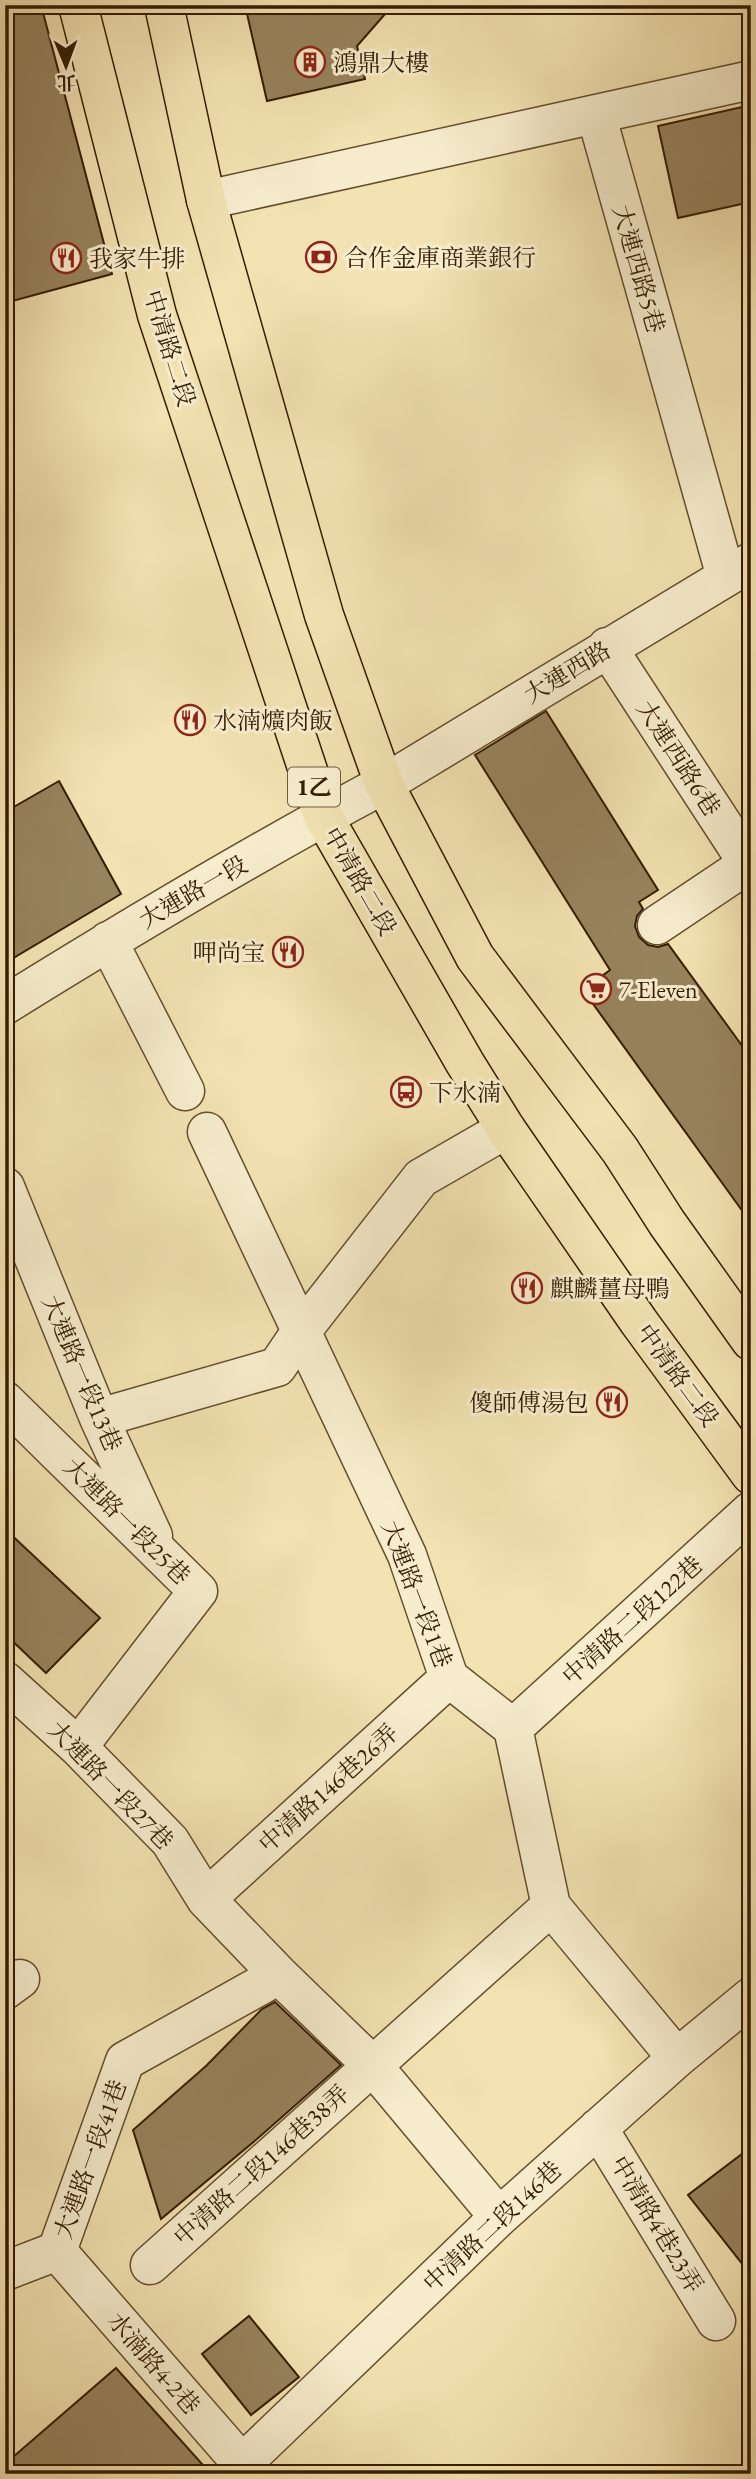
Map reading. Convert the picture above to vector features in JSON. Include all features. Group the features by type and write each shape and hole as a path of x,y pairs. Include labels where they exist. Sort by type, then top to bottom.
{"main road":[{"name":"中清路二段","path":"78,5 158,315 323,816 506,1129 639,1322 751,1475"},
{"name":"1乙","path":"164,5 206,200 324,615 384,784 475,957 620,1150 667,1223 751,1341"}],"street":[{"path":"206,200 751,80"},
{"name":"大連西路5巷","path":"596,114 738,570"},
{"name":"大連西路","path":"384,784 738,570"},
{"name":"大連西路6巷","path":"607,647 750,864"},
{"name":"大連路一段","path":"5,1005 108,941 323,816 384,784"},
{"path":"657,925 750,864"},
{"path":"108,941 185,1091"},
{"path":"99,1418 277,1367 300,1333 421,1178 506,1129"},
{"name":"大連路一段1巷","path":"207,1132 407,1555 449,1678 513,1728"},
{"name":"大連路一段13巷","path":"5,1187 99,1418 163,1557"},
{"name":"大連路一段25巷","path":"5,1401 198,1591 78,1747"},
{"name":"中清路二段122巷","path":"513,1728 751,1511"},
{"name":"中清路146巷26弄","path":"206,1899 449,1678"},
{"name":"大連路一段27巷","path":"5,1681 78,1747 170,1841 206,1899"},
{"path":"513,1728 551,1906 677,2058"},
{"name":"中清路二段146巷38弄","path":"206,1899 279,1975 373,2066 499,2217"},
{"name":"中清路二段146巷38弄","path":"150,2265 551,1906"},
{"name":"大連路一段41巷","path":"5,2271 57,2251 125,2061 279,1975"},
{"name":"中清路二段146巷","path":"246,2469 499,2217 677,2058 751,1997"},
{"name":"中清路4巷23弄","path":"598,2128 716,2321"},
{"name":"水湳路4-2巷","path":"57,2251 246,2469"}],"building":[{"path":"5,5 41,5 112,274 5,303"},
{"name":"鴻鼎大樓","path":"245,5 393,5 357,46 365,79 267,101"},
{"path":"751,105 751,202 678,218 658,126"},
{"path":"546,711 658,890 639,902 643,909 637,916 635,926 639,937 648,945 658,947 668,944 751,1058 751,1223 583,990 610,970 475,755"},
{"path":"59,781 121,894 5,963 5,812"},
{"path":"5,1529 100,1618 46,1673 5,1634"},
{"path":"275,2002 341,2065 161,2219 133,2130 206,2066 262,2009"},
{"path":"751,2147 751,2275 688,2195"},
{"path":"249,2316 299,2377 251,2415 202,2354"},
{"path":"116,2368 211,2474 5,2474 5,2464"}],"place":[{"name":"鴻鼎大樓","path":"310,62"},
{"name":"合作金庫商業銀行","path":"321,257"},
{"name":"我家牛排","path":"66,258"},
{"name":"水湳爌肉飯","path":"190,720"},
{"name":"呷尚宝","path":"288,952"},
{"name":"7-Eleven","path":"596,989"},
{"name":"下水湳","path":"406,1092"},
{"name":"麒麟薑母鴨","path":"527,1288"},
{"name":"傻師傅湯包","path":"612,1402"}]}
